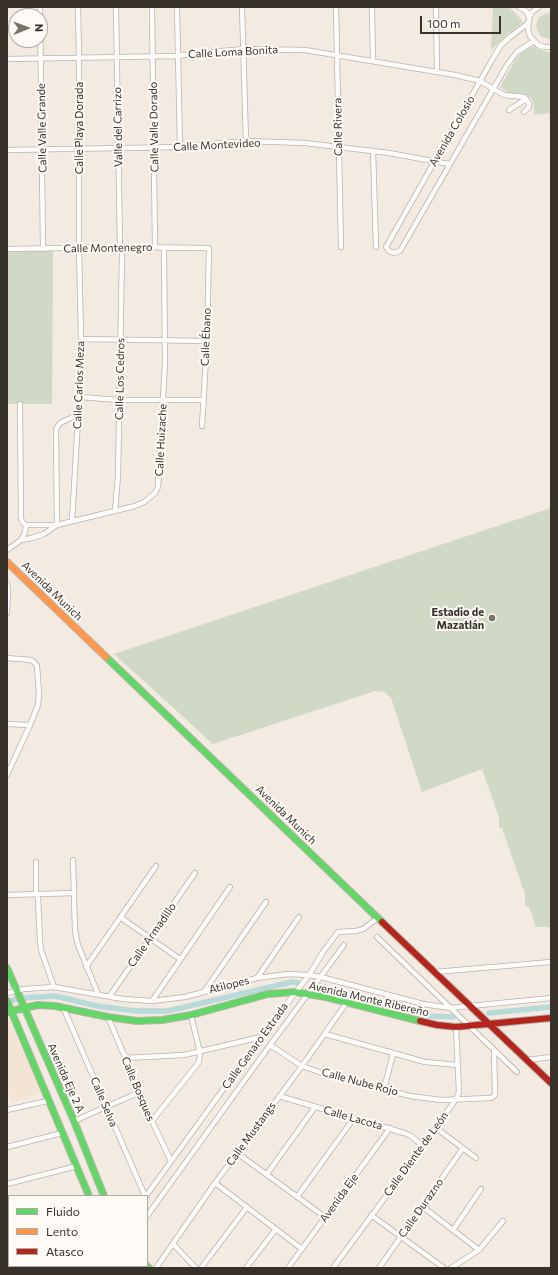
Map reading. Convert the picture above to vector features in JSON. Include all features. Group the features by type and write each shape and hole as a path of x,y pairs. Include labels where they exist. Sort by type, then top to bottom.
{"street":[{"name":"Calle Valle Grande","path":"40,7 43,249"},
{"name":"Calle Playa Dorada","path":"78,7 79,248"},
{"name":"Valle del Carrizo","path":"116,7 120,247"},
{"name":"Calle Valle Dorado","path":"152,7 155,247"},
{"path":"177,7 180,147"},
{"path":"242,7 246,141"},
{"name":"Calle Rivera","path":"336,7 341,247"},
{"path":"372,7 372,61"},
{"path":"436,7 437,72"},
{"path":"519,7 527,12 529,18"},
{"path":"539,7 532,12 529,18 527,24 528,30 534,41 544,47 551,48"},
{"name":"Avenida Colosio","path":"527,24 501,46 480,81 386,247 391,252 397,253 400,251 507,65 517,52 534,41"},
{"name":"Calle Loma Bonita","path":"7,59 178,56 243,49 305,50 437,72 480,81 504,95 517,95 526,99"},
{"path":"510,110 526,99 529,107 524,112"},
{"name":"Calle Montevideo","path":"7,150 154,148 246,141 305,143 373,151 449,164"},
{"path":"373,151 376,247"},
{"name":"Calle Montenegro","path":"7,249 120,247 209,248"},
{"name":"Calle Los Cedros","path":"115,511 118,476 121,340 122,253 120,247"},
{"name":"Calle Carlos Meza","path":"72,521 80,397 81,339 79,248"},
{"name":"Calle Huizache","path":"7,550 21,540 44,534 57,525 135,506 144,502 155,493 158,488 165,339 164,248"},
{"name":"Calle Ébano","path":"202,426 207,341 209,248"},
{"path":"81,339 165,339 207,341"},
{"path":"80,397 119,400 203,400"},
{"path":"20,404 21,519 24,524 25,533 21,540"},
{"path":"24,524 57,525 56,429 60,423 78,414"},
{"name":"Avenida Munich","path":"7,562 551,1083"},
{"path":"7,583 7,613"},
{"path":"7,658 31,660 35,663 37,666 39,693 38,705 7,775"},
{"path":"7,724 30,725"},
{"path":"73,860 75,932 86,967 98,994"},
{"path":"36,862 36,894 41,950 54,987"},
{"path":"86,967 156,866"},
{"name":"Calle Armadillo","path":"109,997 194,873"},
{"path":"152,1001 230,887"},
{"path":"7,896 74,893"},
{"path":"204,992 266,902"},
{"path":"120,917 180,959"},
{"path":"257,978 299,917"},
{"name":"Calle Genaro Estrada","path":"146,1195 261,1037 309,975 323,952 338,932 363,929 378,918"},
{"path":"377,937 517,1072"},
{"name":"Calle Genaro Estrada","path":"148,1215 344,945"},
{"path":"435,972 551,962"},
{"name":"Avenida Eje 2 A","path":"7,968 74,1121 104,1195"},
{"name":"Atilopes","path":"7,993 24,989 54,987 109,997 139,1001 152,1001 166,1000 204,992 257,978 282,975 309,975 322,977 423,1004 450,1008 551,998"},
{"name":"Avenida Monte Ribereño","path":"9,1011 38,1006 63,1007 108,1017 137,1020 162,1020 191,1015 268,994 295,992 347,1002 427,1023 456,1027 551,1018"},
{"path":"7,1002 9,1011 77,1166 88,1195"},
{"name":"Calle Mustangs","path":"156,1268 215,1183 302,1066 347,1002"},
{"name":"Calle Selva","path":"63,1007 145,1195"},
{"path":"152,1121 198,1064 200,1053 191,1015"},
{"name":"Calle Bosques","path":"108,1017 152,1121 171,1161"},
{"name":"Calle Diente de León","path":"333,1268 456,1099 459,1092 456,1027"},
{"path":"325,1034 425,1062 457,1065"},
{"path":"125,1058 177,1056 200,1053 261,1037"},
{"name":"Calle Nube Rojo","path":"270,1045 302,1066 420,1098 441,1100 491,1098 495,1094 494,1050"},
{"path":"384,1089 393,1054"},
{"path":"527,1060 551,1057"},
{"path":"74,1121 140,1092"},
{"name":"Calle Lacota","path":"279,1096 390,1128 411,1136 423,1146"},
{"path":"7,1110 48,1100"},
{"path":"267,1174 315,1107"},
{"path":"297,1197 354,1118"},
{"name":"Avenida Eje","path":"288,1268 390,1128"},
{"path":"436,1128 476,1158"},
{"path":"7,1147 62,1134"},
{"name":"Calle Durazno","path":"380,1268 463,1148"},
{"path":"237,1153 325,1217"},
{"path":"7,1184 77,1166"},
{"path":"215,1183 302,1249"},
{"path":"453,1230 481,1189"},
{"path":"201,1268 247,1207"},
{"path":"423,1207 479,1250"},
{"path":"371,1215 444,1268"},
{"path":"451,1268 479,1250 503,1221"},
{"path":"246,1268 276,1229"},
{"path":"173,1244 196,1268"}],"shaded area":[{"path":"7,1015 41,1093 11,1102 7,1088"}],"green space":[{"path":"493,7 509,7 522,20 522,22 491,50"},
{"path":"547,13 551,13 550,39 542,37 539,34 536,25 539,17"},
{"path":"534,46 538,49 551,53 551,113 534,115 532,99 519,93 509,93 500,87 516,59 522,52"},
{"path":"53,250 52,404 7,404 7,252"},
{"path":"551,508 551,927 536,927 529,906 525,906 525,894 502,828 499,828 499,817 482,769 422,792 391,698 385,692 375,691 213,744 114,654"}],"waterway":[{"path":"23,998 55,996 97,1006 136,1011 168,1011 292,982 298,983"},
{"path":"320,986 427,1016 453,1017"},
{"path":"10,1001 17,999"},
{"path":"489,1013 551,1007"}],"traffic: fast":[{"path":"106,657 382,922"},
{"path":"7,968 74,1121 104,1195"},
{"path":"7,1012 38,1005 55,1006 108,1017 137,1021 162,1020 191,1015 268,994 295,992 326,997 420,1021"},
{"path":"7,1001 89,1195"}],"traffic: slow":[{"path":"7,562 106,657"}],"traffic: jam":[{"path":"382,922 551,1083"},
{"path":"420,1021 456,1027 551,1018"}],"place":[{"name":"Estadio de Mazatlán","path":"492,618"}]}
